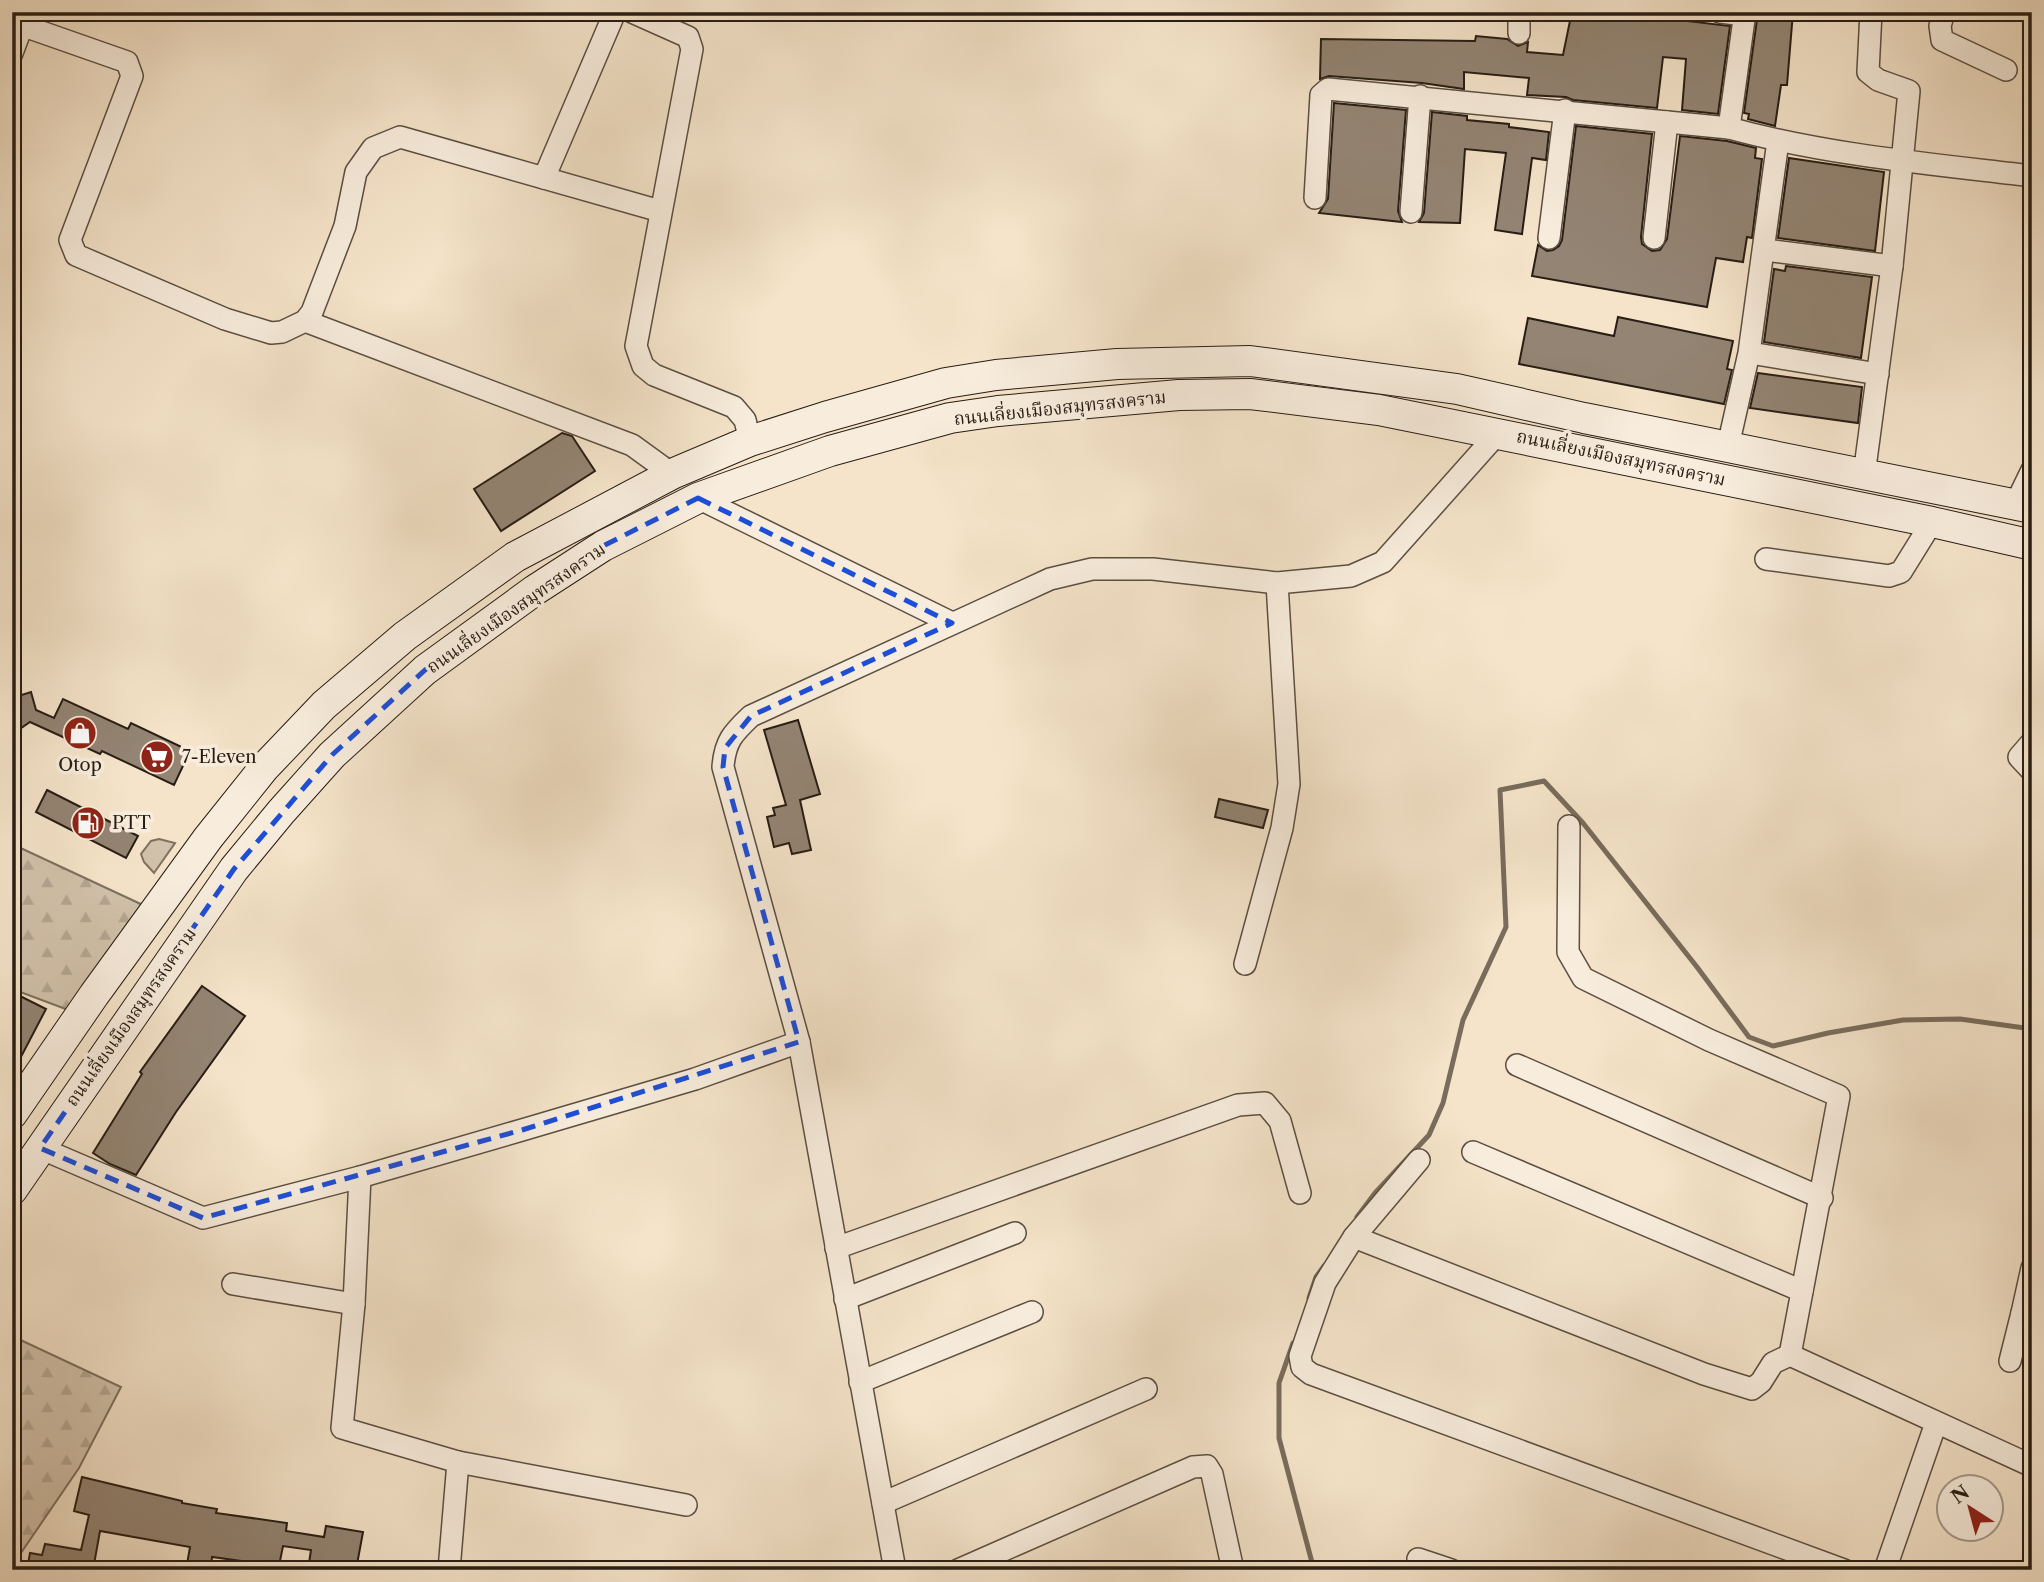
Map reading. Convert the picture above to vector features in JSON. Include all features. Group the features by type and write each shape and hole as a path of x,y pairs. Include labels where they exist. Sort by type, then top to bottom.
{"main road":[{"name":"ถนนเลี่ยงเมืองสมุทรสงคราม","path":"12,1114 208,838 264,768 324,705 405,636 514,557 672,474 750,441 825,417 946,383 996,375 1117,364 1250,361 1457,389 1584,418 2023,507"},
{"name":"ถนนเลี่ยงเมืองสมุทรสงคราม","path":"12,1190 234,869 281,811 332,755 425,670 535,590 603,546 698,498 830,451 950,418 998,411 1179,395 1250,394 1379,410 1932,522 2032,545"}],"street":[{"path":"544,178 615,12"},
{"path":"632,12 688,37 692,49 636,346 643,366 654,375 734,407 745,420 750,441"},
{"path":"1720,12 1745,14 1729,128"},
{"path":"1864,475 1892,266 1909,91 1878,80 1868,72 1871,12"},
{"path":"1944,12 1940,26 1942,40 2006,71"},
{"path":"12,53 20,29 27,27 127,62 132,76 70,240 76,255 225,319 271,333 282,332 305,321 312,312 345,226 356,172 373,148 400,137 660,211"},
{"path":"1315,198 1321,94 1328,89 1729,128 1777,141 2032,176"},
{"path":"1411,212 1420,96"},
{"path":"1549,238 1565,110"},
{"path":"1654,239 1667,122"},
{"path":"1728,446 1749,354 1777,141"},
{"path":"1765,250 1892,266"},
{"path":"305,321 632,445 672,474"},
{"path":"1750,353 1878,374"},
{"path":"895,1570 799,1042 723,767 725,748 738,728 751,716 1050,579 1092,569 1153,569 1277,583 1351,576 1383,562 1498,433"},
{"path":"2023,507 2032,470"},
{"path":"698,498 952,623"},
{"path":"1766,559 1889,576 1901,572 1932,522"},
{"path":"1245,964 1282,828 1289,784 1277,583"},
{"path":"2032,742 2019,757 2032,771"},
{"path":"1569,826 1567,952 1583,978 1709,1040 1839,1096 1822,1198 1790,1355"},
{"path":"40,1149 203,1218 360,1177 695,1079 799,1042"},
{"path":"1517,1065 1822,1198"},
{"path":"836,1248 1238,1105 1265,1103 1280,1121 1300,1193"},
{"path":"1473,1152 1802,1291"},
{"path":"1419,1160 1354,1237 1325,1283 1300,1356 1302,1367 1311,1374 1844,1570"},
{"path":"360,1177 354,1304 342,1428 458,1462 686,1505"},
{"path":"845,1299 1016,1233"},
{"path":"1354,1237 1704,1374 1752,1389 1761,1382 1773,1363 1790,1355"},
{"path":"2010,1361 2027,1314 2032,1268"},
{"path":"233,1284 354,1304"},
{"path":"860,1382 1032,1312"},
{"path":"1790,1355 2032,1466"},
{"path":"883,1503 1146,1389"},
{"path":"1885,1570 1936,1423"},
{"path":"449,1570 458,1462"},
{"path":"958,1570 1193,1467 1206,1466 1212,1474 1233,1570"},
{"path":"1418,1559 1451,1570"}],"highlighted area":[{"path":"698,498 952,623 751,716 725,748 723,767 799,1042 522,1130 203,1218 40,1148 234,869 332,755 425,670 535,590 603,546"}],"green space":[{"path":"159,839 175,843 154,873 141,854 151,841"},
{"path":"12,844 145,906 71,1011 15,990 12,995"},
{"path":"12,1336 121,1387 79,1468 12,1566"}],"building":[{"path":"1589,12 1611,12 1730,26 1718,114 1682,110 1686,59 1663,57 1657,108 1527,95 1529,78 1464,72 1464,89 1329,76 1320,79 1321,39 1475,41 1476,36 1507,39 1518,46 1528,42 1527,52 1563,55 1571,16 1588,19"},
{"path":"1758,12 1793,12 1787,85 1781,85 1775,126 1748,119 1749,114 1744,113"},
{"path":"1334,103 1406,110 1398,211 1402,222 1319,213 1328,199"},
{"path":"1432,112 1549,132 1546,160 1532,158 1522,234 1495,230 1506,153 1465,149 1460,223 1419,222 1424,213"},
{"path":"1576,126 1652,134 1641,237 1642,244 1652,251 1660,250 1667,239 1680,136 1727,141 1756,148 1755,158 1762,159 1752,238 1747,237 1743,262 1716,258 1707,307 1532,276 1538,245 1547,251 1553,250 1562,240"},
{"path":"1789,158 1884,172 1875,251 1778,238"},
{"path":"1786,266 1872,277 1861,358 1764,342 1774,269 1785,271"},
{"path":"1618,317 1733,341 1727,369 1732,370 1724,404 1519,364 1528,318 1614,336"},
{"path":"1758,373 1862,387 1858,423 1750,408"},
{"path":"562,433 572,436 595,471 501,531 474,489"},
{"path":"31,692 36,710 54,718 63,699 128,729 131,723 190,751 174,785 102,751 100,754 30,722 17,731 12,714 12,698"},
{"path":"798,720 820,794 800,800 811,850 792,854 789,843 774,847 767,817 775,815 773,808 786,805 764,730"},
{"path":"47,790 138,836 126,858 36,812"},
{"path":"1219,799 1268,810 1263,828 1215,817"},
{"path":"202,986 245,1016 176,1112 136,1175 110,1164 93,1153 142,1074 140,1072"},
{"path":"12,992 46,1009 12,1074"},
{"path":"82,1477 182,1503 217,1509 216,1513 287,1523 286,1531 324,1537 326,1526 363,1532 356,1570 308,1570 311,1550 283,1546 279,1566 212,1557 211,1570 186,1570 190,1547 100,1531 93,1570 27,1570 30,1553 42,1555 45,1544 81,1550 89,1515 74,1511"}],"waterway":[{"path":"1357,1217 1375,1193 1429,1135 1443,1103 1463,1020 1506,927 1500,790 1544,781 1583,823 1749,1037 1773,1046 1903,1020 1960,1019 2032,1029"},
{"path":"1309,1298 1316,1277 1324,1266"},
{"path":"1293,1343 1279,1383 1279,1438 1314,1570"}],"place":[{"name":"Otop","path":"80,733"},
{"name":"7-Eleven","path":"157,757"},
{"name":"PTT","path":"88,823"}]}
